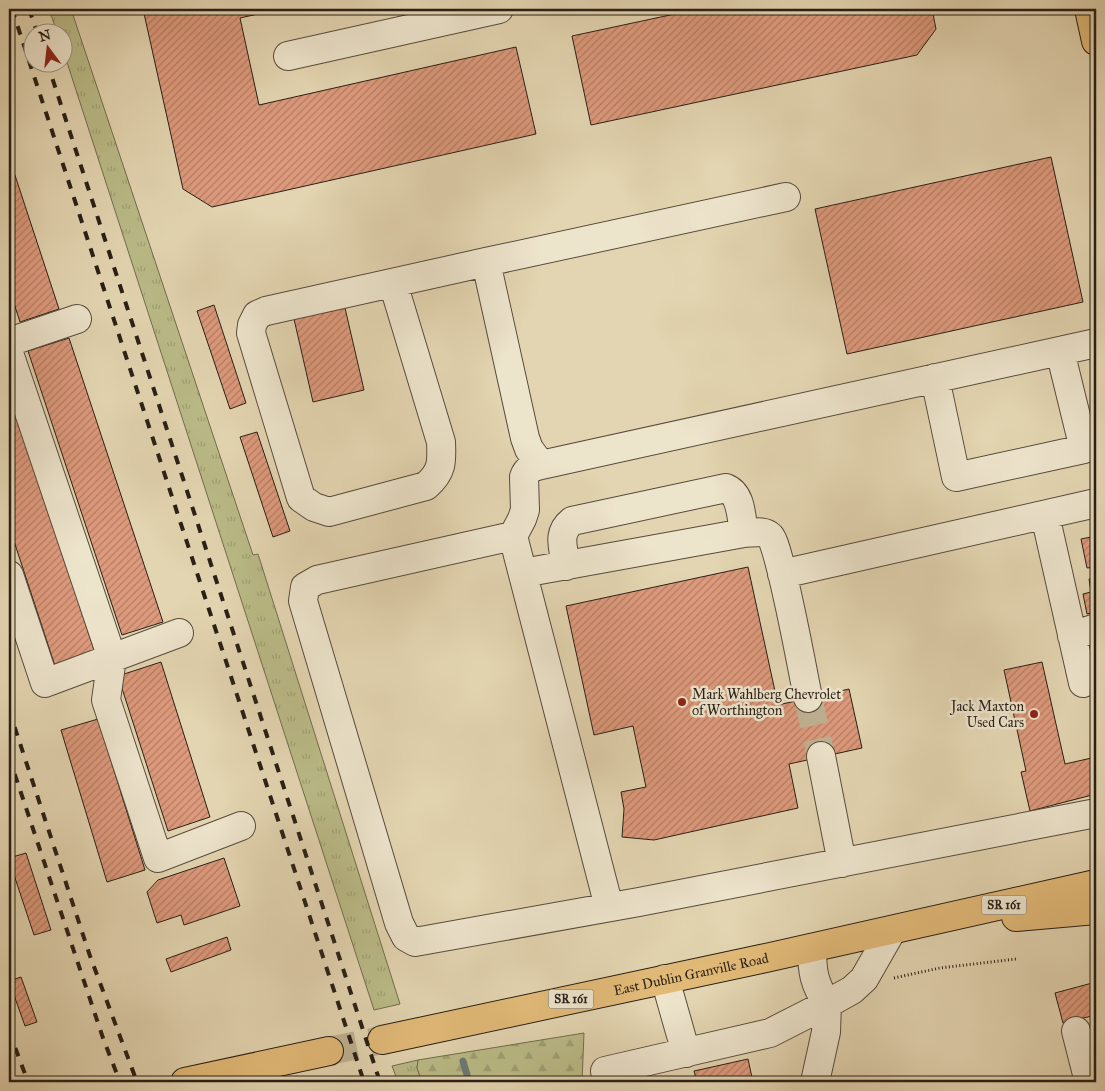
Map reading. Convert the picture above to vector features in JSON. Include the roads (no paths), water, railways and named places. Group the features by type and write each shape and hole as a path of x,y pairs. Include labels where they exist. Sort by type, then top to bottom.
{"main road":[{"path":"1089,9 1096,41"},
{"name":"East Dublin Granville Road","path":"382,1040 812,948 1096,884"},
{"name":"East Dublin Granville Road","path":"902,928 1096,910"},
{"path":"185,1082 328,1051"}],"lane":[{"path":"288,56 499,9"},
{"path":"393,283 440,442 442,461 436,477 426,486 329,512 314,507 301,498 251,333 252,325 257,315 266,311 486,262 786,197"},
{"path":"486,262 525,438 529,449 541,464"},
{"path":"9,342 77,319"},
{"path":"609,907 513,536 525,510 526,472 530,468 541,464 1096,344"},
{"path":"935,378 956,478 1084,449 1060,352"},
{"path":"9,353 112,658 106,700 158,858 242,826"},
{"path":"566,566 562,534 565,527 572,522 726,488 733,490 737,496 744,533"},
{"path":"782,574 1096,503"},
{"path":"1045,515 1084,632 1083,683"},
{"path":"523,573 744,533 763,532 770,535 774,540 782,574 808,698"},
{"path":"513,536 317,580 306,587 302,601 400,923 406,937 415,942 609,907 1096,813"},
{"path":"9,575 44,683 179,633"},
{"path":"821,756 842,862"},
{"path":"607,1082 605,1071 651,1072 686,1053 770,1033 827,1004 852,990 864,979 902,928"},
{"path":"812,948 814,980 827,1004 826,1032 815,1082"},
{"path":"665,979 686,1053"},
{"path":"1076,1031 1089,1082"}],"waterway":[{"path":"463,1061 469,1082"}],"tunnel":[{"path":"808,698 821,756"},
{"path":"329,1051 382,1040"}],"railway":[{"path":"12,9 364,1082"},
{"path":"29,9 34,22"},
{"path":"50,72 380,1082"},
{"path":"9,710 90,956 137,1082"},
{"path":"9,757 103,1038 120,1082"},
{"path":"9,1031 28,1082"}],"place":[{"name":"Mark Wahlberg Chevrolet of Worthington","path":"682,702"},
{"name":"Jack Maxton Used Cars","path":"1034,714"}]}
